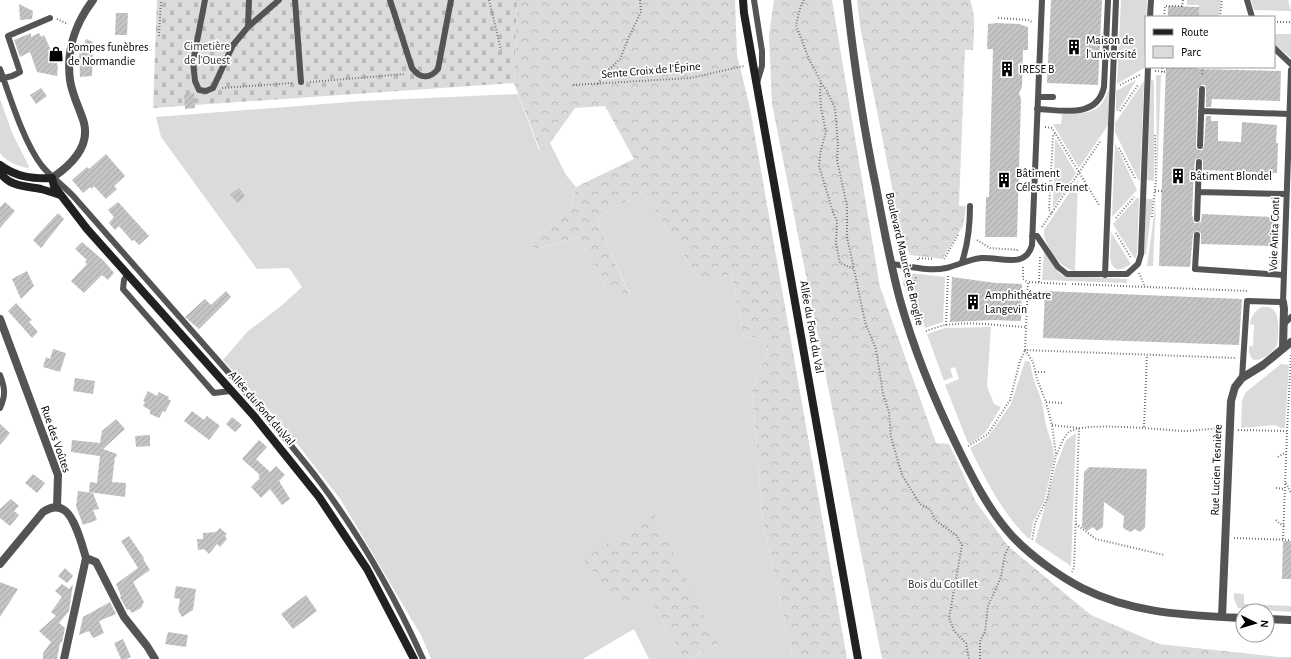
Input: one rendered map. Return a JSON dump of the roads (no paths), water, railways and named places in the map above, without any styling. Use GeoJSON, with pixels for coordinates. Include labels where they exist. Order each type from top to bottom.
{"type":"FeatureCollection","features":[{"type":"Feature","properties":{"kind":"street"},"geometry":{"type":"LineString","coordinates":[[0,165],[16,175],[36,179],[52,178],[71,163],[82,144],[85,126],[70,81],[69,59],[76,28],[93,0]]}},
{"type":"Feature","properties":{"kind":"street","name":"Allée du Fond du Val"},"geometry":{"type":"LineString","coordinates":[[743,0],[744,13],[858,659]]}},
{"type":"Feature","properties":{"kind":"street","name":"Boulevard Maurice de Broglie"},"geometry":{"type":"LineString","coordinates":[[847,0],[850,32],[865,128],[891,264],[900,301],[920,360],[945,423],[988,502],[1000,521],[1015,539],[1068,580],[1093,593],[1128,606],[1161,613],[1235,618]]}},
{"type":"Feature","properties":{"kind":"street"},"geometry":{"type":"LineString","coordinates":[[0,172],[14,184],[60,195]]}},
{"type":"Feature","properties":{"kind":"street","name":"Allée du Fond du Val"},"geometry":{"type":"LineString","coordinates":[[52,178],[54,186],[60,195],[87,229],[231,391],[298,470],[339,526],[367,569],[414,659]]}},
{"type":"Feature","properties":{"kind":"street"},"geometry":{"type":"LineString","coordinates":[[1283,302],[1283,325],[1287,349]]}},
{"type":"Feature","properties":{"kind":"street","name":"Rue des Voûtes"},"geometry":{"type":"LineString","coordinates":[[0,319],[58,475],[57,507]]}},
{"type":"Feature","properties":{"kind":"street","name":"Rue Lucien Tesnière"},"geometry":{"type":"LineString","coordinates":[[1222,617],[1231,401],[1235,387],[1242,378],[1287,349],[1291,342]]}},
{"type":"Feature","properties":{"kind":"street"},"geometry":{"type":"LineString","coordinates":[[0,564],[43,512],[50,508],[57,507],[64,510],[70,517],[77,530],[86,558],[64,659]]}},
{"type":"Feature","properties":{"kind":"street"},"geometry":{"type":"LineString","coordinates":[[86,558],[96,562],[124,617],[147,646],[155,659]]}},
{"type":"Feature","properties":{"kind":"street"},"geometry":{"type":"LineString","coordinates":[[1275,619],[1291,620]]}},
{"type":"Feature","properties":{"kind":"lane"},"geometry":{"type":"LineString","coordinates":[[205,0],[193,62],[195,81],[199,90],[206,91],[213,88],[233,45],[248,27],[279,0]]}},
{"type":"Feature","properties":{"kind":"lane"},"geometry":{"type":"LineString","coordinates":[[248,27],[249,0]]}},
{"type":"Feature","properties":{"kind":"lane"},"geometry":{"type":"LineString","coordinates":[[295,0],[302,82]]}},
{"type":"Feature","properties":{"kind":"lane"},"geometry":{"type":"LineString","coordinates":[[390,0],[412,68],[416,73],[427,77],[434,74],[438,69],[451,0]]}},
{"type":"Feature","properties":{"kind":"lane"},"geometry":{"type":"LineString","coordinates":[[754,0],[762,51],[762,66],[757,84]]}},
{"type":"Feature","properties":{"kind":"lane"},"geometry":{"type":"LineString","coordinates":[[891,264],[937,269],[983,258],[1016,260],[1024,258],[1030,253],[1042,0]]}},
{"type":"Feature","properties":{"kind":"lane"},"geometry":{"type":"LineString","coordinates":[[1037,109],[1080,110],[1091,107],[1098,102],[1104,87],[1108,0]]}},
{"type":"Feature","properties":{"kind":"lane"},"geometry":{"type":"LineString","coordinates":[[1105,274],[1116,0]]}},
{"type":"Feature","properties":{"kind":"lane"},"geometry":{"type":"LineString","coordinates":[[1150,16],[1151,0]]}},
{"type":"Feature","properties":{"kind":"lane"},"geometry":{"type":"LineString","coordinates":[[1247,0],[1252,16]]}},
{"type":"Feature","properties":{"kind":"lane"},"geometry":{"type":"LineString","coordinates":[[2,79],[20,72],[8,36],[50,18]]}},
{"type":"Feature","properties":{"kind":"lane"},"geometry":{"type":"LineString","coordinates":[[1275,49],[1291,64]]}},
{"type":"Feature","properties":{"kind":"lane"},"geometry":{"type":"LineString","coordinates":[[1032,236],[1037,236],[1058,267],[1067,274],[1127,274],[1138,264],[1141,254],[1148,68]]}},
{"type":"Feature","properties":{"kind":"lane"},"geometry":{"type":"LineString","coordinates":[[0,69],[2,79],[27,139],[39,161],[52,178],[71,194],[149,281],[268,418],[320,482],[342,512],[382,575],[404,617],[423,659]]}},
{"type":"Feature","properties":{"kind":"lane","name":"Voie Anita Conti"},"geometry":{"type":"LineString","coordinates":[[1283,302],[1291,70]]}},
{"type":"Feature","properties":{"kind":"lane"},"geometry":{"type":"LineString","coordinates":[[1200,146],[1202,89]]}},
{"type":"Feature","properties":{"kind":"lane"},"geometry":{"type":"LineString","coordinates":[[1038,97],[1053,97]]}},
{"type":"Feature","properties":{"kind":"lane"},"geometry":{"type":"LineString","coordinates":[[1201,111],[1289,114]]}},
{"type":"Feature","properties":{"kind":"lane"},"geometry":{"type":"LineString","coordinates":[[1197,219],[1199,162]]}},
{"type":"Feature","properties":{"kind":"lane"},"geometry":{"type":"LineString","coordinates":[[1198,192],[1286,194]]}},
{"type":"Feature","properties":{"kind":"lane"},"geometry":{"type":"LineString","coordinates":[[962,262],[966,250],[970,226],[970,206]]}},
{"type":"Feature","properties":{"kind":"lane"},"geometry":{"type":"LineString","coordinates":[[1197,235],[1195,269],[1283,275]]}},
{"type":"Feature","properties":{"kind":"lane"},"geometry":{"type":"LineString","coordinates":[[128,275],[124,280],[123,289],[186,359],[214,393],[231,391]]}},
{"type":"Feature","properties":{"kind":"lane"},"geometry":{"type":"LineString","coordinates":[[1242,378],[1247,301],[1283,302]]}},
{"type":"Feature","properties":{"kind":"lane"},"geometry":{"type":"LineString","coordinates":[[1283,325],[1291,317]]}},
{"type":"Feature","properties":{"kind":"lane"},"geometry":{"type":"LineString","coordinates":[[186,359],[195,351]]}},
{"type":"Feature","properties":{"kind":"lane"},"geometry":{"type":"LineString","coordinates":[[0,375],[5,388],[3,402],[0,408]]}},
{"type":"Feature","properties":{"kind":"place","name":"Maison de l'université"},"geometry":{"type":"Point","coordinates":[1074,47]}},
{"type":"Feature","properties":{"kind":"place","name":"Pompes funèbres de Normandie"},"geometry":{"type":"Point","coordinates":[56,54]}},
{"type":"Feature","properties":{"kind":"place","name":"IRESE B"},"geometry":{"type":"Point","coordinates":[1007,69]}},
{"type":"Feature","properties":{"kind":"place","name":"Bâtiment Blondel"},"geometry":{"type":"Point","coordinates":[1178,176]}},
{"type":"Feature","properties":{"kind":"place","name":"Bâtiment Célestin Freinet"},"geometry":{"type":"Point","coordinates":[1004,180]}},
{"type":"Feature","properties":{"kind":"place","name":"Amphithéatre Langevin"},"geometry":{"type":"Point","coordinates":[973,302]}},
{"type":"Feature","properties":{"kind":"park label","name":"Cimetière de l'Ouest"},"geometry":{"type":"Point","coordinates":[207,53]}},
{"type":"Feature","properties":{"kind":"park label","name":"Bois du Cotillet"},"geometry":{"type":"Point","coordinates":[943,584]}}]}
